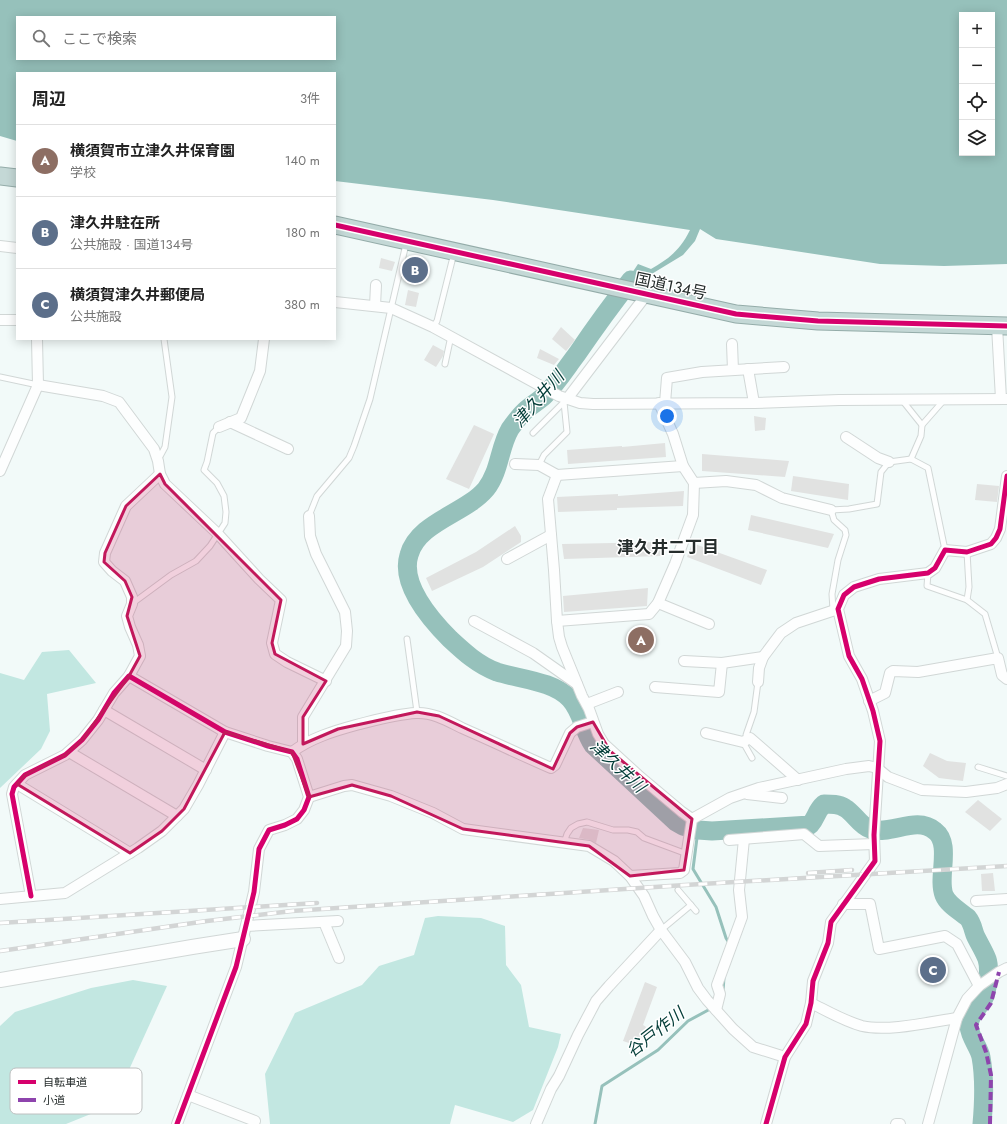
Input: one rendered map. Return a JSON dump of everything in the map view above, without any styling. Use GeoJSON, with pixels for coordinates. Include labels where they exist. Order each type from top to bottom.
{"type":"FeatureCollection","features":[{"type":"Feature","properties":{"kind":"highway"},"geometry":{"type":"LineString","coordinates":[[0,176],[16,178]]}},
{"type":"Feature","properties":{"kind":"highway","name":"国道134号"},"geometry":{"type":"LineString","coordinates":[[336,225],[736,314],[818,321],[1002,326]]}},
{"type":"Feature","properties":{"kind":"street"},"geometry":{"type":"LineString","coordinates":[[0,246],[16,248]]}},
{"type":"Feature","properties":{"kind":"street"},"geometry":{"type":"LineString","coordinates":[[375,306],[376,285]]}},
{"type":"Feature","properties":{"kind":"street"},"geometry":{"type":"LineString","coordinates":[[563,399],[647,294]]}},
{"type":"Feature","properties":{"kind":"street"},"geometry":{"type":"LineString","coordinates":[[336,302],[391,308],[451,336],[563,399],[593,404],[1004,399],[1002,326]]}},
{"type":"Feature","properties":{"kind":"street"},"geometry":{"type":"LineString","coordinates":[[0,320],[16,320]]}},
{"type":"Feature","properties":{"kind":"street"},"geometry":{"type":"LineString","coordinates":[[0,471],[38,385],[37,340]]}},
{"type":"Feature","properties":{"kind":"street"},"geometry":{"type":"LineString","coordinates":[[219,427],[241,418],[260,371],[264,340]]}},
{"type":"Feature","properties":{"kind":"street"},"geometry":{"type":"LineString","coordinates":[[732,344],[733,370]]}},
{"type":"Feature","properties":{"kind":"street"},"geometry":{"type":"LineString","coordinates":[[557,621],[649,614],[658,603],[693,515],[694,483],[683,466],[662,403],[666,378],[702,372],[784,366]]}},
{"type":"Feature","properties":{"kind":"street"},"geometry":{"type":"LineString","coordinates":[[748,369],[754,403]]}},
{"type":"Feature","properties":{"kind":"street"},"geometry":{"type":"LineString","coordinates":[[38,385],[103,396],[119,402],[154,449],[160,474],[165,484],[218,534],[254,574],[281,600],[272,643],[275,654],[287,662],[326,681]]}},
{"type":"Feature","properties":{"kind":"street"},"geometry":{"type":"LineString","coordinates":[[230,422],[288,449]]}},
{"type":"Feature","properties":{"kind":"street"},"geometry":{"type":"LineString","coordinates":[[846,438],[878,458],[889,462]]}},
{"type":"Feature","properties":{"kind":"street"},"geometry":{"type":"LineString","coordinates":[[516,464],[539,464],[557,475],[683,466]]}},
{"type":"Feature","properties":{"kind":"street"},"geometry":{"type":"LineString","coordinates":[[31,896],[12,794],[14,787],[25,775],[65,756],[69,752],[98,720],[114,693],[129,676],[140,656],[138,645],[127,616],[132,604],[132,597],[125,581],[112,571],[104,562],[105,553],[126,506],[160,474]]}},
{"type":"Feature","properties":{"kind":"street"},"geometry":{"type":"LineString","coordinates":[[557,475],[548,499],[558,637],[562,648],[577,684],[590,709],[591,722],[604,744],[610,751],[682,812],[691,824],[684,870],[680,872],[630,876]]}},
{"type":"Feature","properties":{"kind":"street"},"geometry":{"type":"LineString","coordinates":[[758,682],[759,668],[763,657],[781,633],[796,623],[835,609],[844,594],[854,587],[879,579],[928,573],[935,568],[946,550],[967,552],[991,544],[1004,524],[1007,476]]}},
{"type":"Feature","properties":{"kind":"street"},"geometry":{"type":"LineString","coordinates":[[694,483],[726,482],[756,485],[782,498],[831,510]]}},
{"type":"Feature","properties":{"kind":"street"},"geometry":{"type":"LineString","coordinates":[[303,744],[303,717],[346,646],[348,631],[345,612],[326,575],[312,542],[310,536],[309,516]]}},
{"type":"Feature","properties":{"kind":"street"},"geometry":{"type":"LineString","coordinates":[[507,559],[551,535]]}},
{"type":"Feature","properties":{"kind":"street"},"geometry":{"type":"LineString","coordinates":[[658,603],[709,624]]}},
{"type":"Feature","properties":{"kind":"street"},"geometry":{"type":"LineString","coordinates":[[766,1124],[785,1057],[806,1024],[811,1003],[813,980],[828,943],[831,922],[875,861],[874,840],[877,768],[880,741],[862,679],[849,656],[835,609]]}},
{"type":"Feature","properties":{"kind":"street"},"geometry":{"type":"LineString","coordinates":[[474,621],[533,653],[577,684]]}},
{"type":"Feature","properties":{"kind":"street"},"geometry":{"type":"LineString","coordinates":[[684,661],[722,663],[763,657]]}},
{"type":"Feature","properties":{"kind":"street"},"geometry":{"type":"LineString","coordinates":[[869,701],[885,693],[890,672],[893,670],[918,672],[998,658],[1002,675],[1007,679]]}},
{"type":"Feature","properties":{"kind":"street"},"geometry":{"type":"LineString","coordinates":[[655,687],[719,692],[722,663]]}},
{"type":"Feature","properties":{"kind":"street"},"geometry":{"type":"LineString","coordinates":[[129,676],[225,732],[292,752],[297,760],[310,797],[304,810],[297,819],[269,830],[259,849],[254,892],[236,967],[177,1124]]}},
{"type":"Feature","properties":{"kind":"street"},"geometry":{"type":"LineString","coordinates":[[587,704],[618,692]]}},
{"type":"Feature","properties":{"kind":"street"},"geometry":{"type":"LineString","coordinates":[[104,710],[206,770]]}},
{"type":"Feature","properties":{"kind":"street"},"geometry":{"type":"LineString","coordinates":[[292,752],[303,744],[338,729],[417,712],[439,716],[551,768],[555,765],[570,733],[577,727],[591,722]]}},
{"type":"Feature","properties":{"kind":"street"},"geometry":{"type":"LineString","coordinates":[[0,899],[65,893],[138,848],[162,831],[184,809],[225,732]]}},
{"type":"Feature","properties":{"kind":"street"},"geometry":{"type":"LineString","coordinates":[[706,733],[746,740],[798,780]]}},
{"type":"Feature","properties":{"kind":"street"},"geometry":{"type":"LineString","coordinates":[[69,752],[177,816]]}},
{"type":"Feature","properties":{"kind":"street"},"geometry":{"type":"LineString","coordinates":[[691,824],[730,798],[743,793],[759,788],[869,766],[877,768],[888,777],[922,790],[966,792],[997,788],[1007,784]]}},
{"type":"Feature","properties":{"kind":"street"},"geometry":{"type":"LineString","coordinates":[[17,784],[130,853]]}},
{"type":"Feature","properties":{"kind":"street"},"geometry":{"type":"LineString","coordinates":[[310,797],[344,786],[352,786],[392,796],[433,813],[463,828],[589,846],[595,849],[614,861],[630,876],[644,896],[661,930],[685,962],[698,988],[732,1029],[753,1047],[785,1057]]}},
{"type":"Feature","properties":{"kind":"street"},"geometry":{"type":"LineString","coordinates":[[743,793],[782,798]]}},
{"type":"Feature","properties":{"kind":"street"},"geometry":{"type":"LineString","coordinates":[[729,840],[804,834],[819,846],[874,840]]}},
{"type":"Feature","properties":{"kind":"street"},"geometry":{"type":"LineString","coordinates":[[716,1010],[720,994],[717,985],[742,917],[739,890],[744,840]]}},
{"type":"Feature","properties":{"kind":"street"},"geometry":{"type":"LineString","coordinates":[[976,901],[1007,899]]}},
{"type":"Feature","properties":{"kind":"street"},"geometry":{"type":"LineString","coordinates":[[843,904],[870,904],[879,949],[945,936],[958,944],[981,985]]}},
{"type":"Feature","properties":{"kind":"street"},"geometry":{"type":"LineString","coordinates":[[0,980],[192,947],[245,933],[338,921]]}},
{"type":"Feature","properties":{"kind":"street"},"geometry":{"type":"LineString","coordinates":[[324,922],[339,958]]}},
{"type":"Feature","properties":{"kind":"street"},"geometry":{"type":"LineString","coordinates":[[536,1124],[551,1089],[559,1076],[596,1001],[661,930]]}},
{"type":"Feature","properties":{"kind":"street"},"geometry":{"type":"LineString","coordinates":[[928,1124],[957,1018],[967,999],[981,985],[994,975],[1007,968]]}},
{"type":"Feature","properties":{"kind":"street"},"geometry":{"type":"LineString","coordinates":[[811,1003],[863,1026],[889,1027],[957,1018]]}},
{"type":"Feature","properties":{"kind":"street"},"geometry":{"type":"LineString","coordinates":[[188,1095],[255,1121]]}},
{"type":"Feature","properties":{"kind":"lane"},"geometry":{"type":"LineString","coordinates":[[309,516],[317,496],[349,458],[354,446],[370,399],[407,241]]}},
{"type":"Feature","properties":{"kind":"lane"},"geometry":{"type":"LineString","coordinates":[[433,327],[437,321],[455,251]]}},
{"type":"Feature","properties":{"kind":"lane"},"geometry":{"type":"LineString","coordinates":[[446,364],[451,336]]}},
{"type":"Feature","properties":{"kind":"lane"},"geometry":{"type":"LineString","coordinates":[[158,461],[165,447],[172,397],[164,340]]}},
{"type":"Feature","properties":{"kind":"lane"},"geometry":{"type":"LineString","coordinates":[[0,377],[38,385]]}},
{"type":"Feature","properties":{"kind":"lane"},"geometry":{"type":"LineString","coordinates":[[533,432],[563,399]]}},
{"type":"Feature","properties":{"kind":"lane"},"geometry":{"type":"LineString","coordinates":[[539,464],[544,455],[567,432],[563,399]]}},
{"type":"Feature","properties":{"kind":"lane"},"geometry":{"type":"LineString","coordinates":[[911,459],[921,436],[922,425],[945,399]]}},
{"type":"Feature","properties":{"kind":"lane"},"geometry":{"type":"LineString","coordinates":[[902,400],[922,425]]}},
{"type":"Feature","properties":{"kind":"lane"},"geometry":{"type":"LineString","coordinates":[[132,604],[171,574],[196,561],[210,546],[226,523],[224,496],[217,483],[204,470],[213,434],[219,427]]}},
{"type":"Feature","properties":{"kind":"lane"},"geometry":{"type":"LineString","coordinates":[[835,609],[832,594],[838,560],[846,535],[845,530],[834,520],[831,510],[849,509],[877,504],[881,472],[889,462],[911,459],[928,468],[946,550]]}},
{"type":"Feature","properties":{"kind":"lane"},"geometry":{"type":"LineString","coordinates":[[966,600],[969,587],[967,552]]}},
{"type":"Feature","properties":{"kind":"lane"},"geometry":{"type":"LineString","coordinates":[[928,573],[928,586],[966,600],[985,614],[998,658]]}},
{"type":"Feature","properties":{"kind":"lane"},"geometry":{"type":"LineString","coordinates":[[407,639],[417,712]]}},
{"type":"Feature","properties":{"kind":"lane"},"geometry":{"type":"LineString","coordinates":[[752,758],[746,740],[746,734],[754,712],[758,682]]}},
{"type":"Feature","properties":{"kind":"lane"},"geometry":{"type":"LineString","coordinates":[[978,767],[1007,776]]}},
{"type":"Feature","properties":{"kind":"lane"},"geometry":{"type":"LineString","coordinates":[[564,843],[571,828],[578,824],[587,822],[613,830],[628,830],[637,832],[644,838],[687,854]]}},
{"type":"Feature","properties":{"kind":"lane"},"geometry":{"type":"LineString","coordinates":[[678,890],[696,911]]}},
{"type":"Feature","properties":{"kind":"lane"},"geometry":{"type":"LineString","coordinates":[[661,930],[691,905]]}},
{"type":"Feature","properties":{"kind":"highlighted area"},"geometry":{"type":"Polygon","coordinates":[[[160,474],[165,484],[281,600],[272,643],[275,654],[326,681],[303,717],[303,744],[338,729],[417,712],[439,716],[553,769],[570,733],[577,727],[593,722],[610,751],[692,819],[692,823],[684,870],[630,876],[589,846],[463,829],[391,796],[352,785],[309,797],[292,752],[225,732],[184,809],[162,831],[130,853],[17,784],[25,775],[65,755],[82,740],[129,676],[140,656],[127,616],[132,597],[125,581],[104,562],[105,553],[126,506],[160,474]]]}},
{"type":"Feature","properties":{"kind":"green space"},"geometry":{"type":"Polygon","coordinates":[[[69,650],[96,683],[47,694],[50,731],[41,749],[0,788],[0,673],[24,680],[42,652],[69,650]]]}},
{"type":"Feature","properties":{"kind":"green space"},"geometry":{"type":"Polygon","coordinates":[[[438,916],[481,918],[505,926],[506,965],[521,985],[529,1027],[561,1034],[558,1047],[533,1110],[513,1122],[455,1105],[450,1124],[270,1124],[265,1074],[295,1013],[362,985],[379,966],[414,955],[425,918],[438,916]]]}},
{"type":"Feature","properties":{"kind":"green space"},"geometry":{"type":"Polygon","coordinates":[[[133,980],[167,986],[130,1068],[10,1068],[10,1114],[91,1114],[66,1124],[0,1124],[0,1026],[15,1012],[91,988],[133,980]]]}},
{"type":"Feature","properties":{"kind":"water"},"geometry":{"type":"Polygon","coordinates":[[[0,0],[1007,0],[1007,264],[944,266],[880,264],[716,239],[700,229],[695,241],[683,255],[650,275],[644,285],[628,279],[638,264],[651,269],[664,261],[674,253],[690,230],[493,200],[336,181],[336,72],[16,72],[16,141],[0,136],[0,0]]]}},
{"type":"Feature","properties":{"kind":"building"},"geometry":{"type":"Polygon","coordinates":[[[381,258],[395,262],[392,271],[379,268],[381,258]]]}},
{"type":"Feature","properties":{"kind":"building"},"geometry":{"type":"Polygon","coordinates":[[[411,266],[419,268],[416,278],[408,276],[411,266]]]}},
{"type":"Feature","properties":{"kind":"building"},"geometry":{"type":"Polygon","coordinates":[[[408,290],[419,293],[416,307],[405,305],[408,290]]]}},
{"type":"Feature","properties":{"kind":"building"},"geometry":{"type":"Polygon","coordinates":[[[561,327],[575,340],[566,351],[552,339],[561,327]]]}},
{"type":"Feature","properties":{"kind":"building"},"geometry":{"type":"Polygon","coordinates":[[[433,345],[444,351],[443,356],[436,367],[424,360],[433,345]]]}},
{"type":"Feature","properties":{"kind":"building"},"geometry":{"type":"Polygon","coordinates":[[[540,349],[559,359],[554,365],[537,358],[540,349]]]}},
{"type":"Feature","properties":{"kind":"building"},"geometry":{"type":"Polygon","coordinates":[[[754,416],[766,418],[765,430],[755,431],[754,416]]]}},
{"type":"Feature","properties":{"kind":"building"},"geometry":{"type":"Polygon","coordinates":[[[474,425],[494,434],[469,489],[446,479],[474,425]]]}},
{"type":"Feature","properties":{"kind":"building"},"geometry":{"type":"Polygon","coordinates":[[[665,443],[666,457],[568,464],[567,450],[665,443]]]}},
{"type":"Feature","properties":{"kind":"building"},"geometry":{"type":"Polygon","coordinates":[[[702,454],[789,461],[785,477],[702,471],[702,454]]]}},
{"type":"Feature","properties":{"kind":"building"},"geometry":{"type":"Polygon","coordinates":[[[793,476],[849,484],[848,500],[791,491],[793,476]]]}},
{"type":"Feature","properties":{"kind":"building"},"geometry":{"type":"Polygon","coordinates":[[[977,484],[999,486],[997,502],[975,500],[977,484]]]}},
{"type":"Feature","properties":{"kind":"building"},"geometry":{"type":"Polygon","coordinates":[[[684,491],[683,506],[558,512],[557,497],[618,494],[618,496],[684,491]]]}},
{"type":"Feature","properties":{"kind":"building"},"geometry":{"type":"Polygon","coordinates":[[[751,515],[834,534],[828,548],[748,530],[751,515]]]}},
{"type":"Feature","properties":{"kind":"building"},"geometry":{"type":"Polygon","coordinates":[[[515,526],[521,536],[521,542],[483,567],[432,591],[426,578],[476,552],[515,526]]]}},
{"type":"Feature","properties":{"kind":"building"},"geometry":{"type":"Polygon","coordinates":[[[664,542],[662,556],[564,559],[562,544],[664,542]]]}},
{"type":"Feature","properties":{"kind":"building"},"geometry":{"type":"Polygon","coordinates":[[[692,543],[767,570],[761,585],[687,557],[692,543]]]}},
{"type":"Feature","properties":{"kind":"building"},"geometry":{"type":"Polygon","coordinates":[[[648,588],[647,606],[564,612],[563,596],[648,588]]]}},
{"type":"Feature","properties":{"kind":"building"},"geometry":{"type":"Polygon","coordinates":[[[930,753],[947,761],[966,763],[963,781],[939,778],[923,766],[930,753]]]}},
{"type":"Feature","properties":{"kind":"building"},"geometry":{"type":"Polygon","coordinates":[[[978,800],[1002,819],[990,831],[965,812],[978,800]]]}},
{"type":"Feature","properties":{"kind":"building"},"geometry":{"type":"Polygon","coordinates":[[[583,828],[599,830],[596,843],[579,838],[583,828]]]}},
{"type":"Feature","properties":{"kind":"building"},"geometry":{"type":"Polygon","coordinates":[[[993,873],[995,891],[982,891],[981,874],[993,873]]]}},
{"type":"Feature","properties":{"kind":"building"},"geometry":{"type":"Polygon","coordinates":[[[645,982],[657,987],[643,1025],[646,1027],[638,1046],[623,1041],[645,982]]]}},
{"type":"Feature","properties":{"kind":"waterway","name":"津久井川"},"geometry":{"type":"LineString","coordinates":[[631,280],[554,385],[543,397],[525,411],[510,429],[506,436],[494,475],[486,489],[477,498],[432,526],[422,534],[414,544],[409,555],[407,566],[413,589],[434,622],[450,639],[477,662],[497,672],[546,684],[555,688],[570,699],[580,715],[593,745],[676,822],[683,826],[698,830],[712,831],[810,825],[821,807],[824,804],[827,804],[838,805],[845,808],[863,825],[870,829],[886,830],[920,825],[935,831],[943,844],[942,888],[944,895],[951,905],[970,920],[988,963],[988,980],[985,996],[969,1022],[971,1034],[981,1057],[984,1090],[982,1124]]}},
{"type":"Feature","properties":{"kind":"waterway","name":"谷戸作川"},"geometry":{"type":"LineString","coordinates":[[698,830],[693,869],[716,907],[729,943]]}},
{"type":"Feature","properties":{"kind":"waterway","name":"谷戸作川"},"geometry":{"type":"LineString","coordinates":[[723,992],[724,977]]}},
{"type":"Feature","properties":{"kind":"waterway","name":"谷戸作川"},"geometry":{"type":"LineString","coordinates":[[595,1124],[602,1086],[658,1050],[688,1021],[712,1008]]}},
{"type":"Feature","properties":{"kind":"railway"},"geometry":{"type":"LineString","coordinates":[[0,951],[207,921],[292,911],[685,885],[1007,866]]}},
{"type":"Feature","properties":{"kind":"railway"},"geometry":{"type":"LineString","coordinates":[[808,873],[852,870]]}},
{"type":"Feature","properties":{"kind":"railway"},"geometry":{"type":"LineString","coordinates":[[0,923],[317,903]]}},
{"type":"Feature","properties":{"kind":"marked path"},"geometry":{"type":"LineString","coordinates":[[990,1124],[991,1075],[986,1052],[976,1025],[991,1003],[999,972]]}},
{"type":"Feature","properties":{"kind":"cycle path"},"geometry":{"type":"LineString","coordinates":[[336,225],[736,314],[818,321],[1007,326]]}},
{"type":"Feature","properties":{"kind":"cycle path"},"geometry":{"type":"LineString","coordinates":[[766,1124],[785,1057],[806,1024],[811,1003],[813,981],[828,943],[831,922],[875,861],[874,835],[880,741],[873,711],[862,679],[849,656],[838,609],[844,595],[854,587],[879,579],[928,573],[935,568],[945,550],[967,552],[991,544],[996,538],[1000,529],[1007,476]]}},
{"type":"Feature","properties":{"kind":"cycle path"},"geometry":{"type":"LineString","coordinates":[[31,896],[12,794],[14,787],[25,775],[65,755],[82,740],[98,720],[114,693],[129,676],[225,732],[292,752],[297,759],[309,797],[304,810],[297,819],[269,830],[259,849],[254,892],[236,967],[177,1124]]}},
{"type":"Feature","properties":{"kind":"place","name":"津久井駐在所"},"geometry":{"type":"Point","coordinates":[415,270]}},
{"type":"Feature","properties":{"kind":"place","name":"横須賀市立津久井保育園"},"geometry":{"type":"Point","coordinates":[641,640]}},
{"type":"Feature","properties":{"kind":"place","name":"横須賀津久井郵便局"},"geometry":{"type":"Point","coordinates":[933,970]}},
{"type":"Feature","properties":{"kind":"district","name":"津久井二丁目"},"geometry":{"type":"Point","coordinates":[668,547]}}]}
